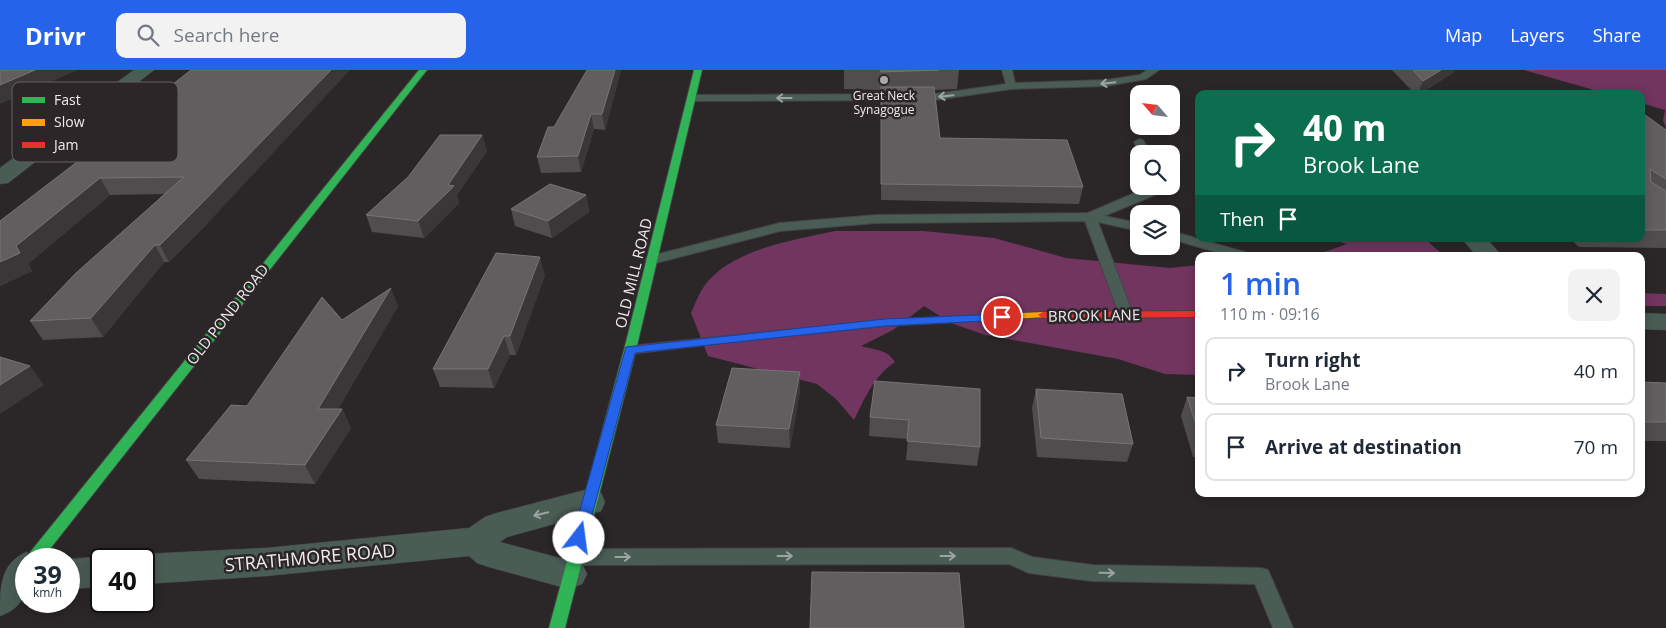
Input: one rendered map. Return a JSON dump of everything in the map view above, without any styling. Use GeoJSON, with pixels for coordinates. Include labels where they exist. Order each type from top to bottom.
{"type":"FeatureCollection","features":[{"type":"Feature","properties":{"kind":"street"},"geometry":{"type":"LineString","coordinates":[[129,82],[145,70]]}},
{"type":"Feature","properties":{"kind":"street","name":"OLD POND ROAD"},"geometry":{"type":"LineString","coordinates":[[40,548],[423,70]]}},
{"type":"Feature","properties":{"kind":"street","name":"OLD MILL ROAD"},"geometry":{"type":"LineString","coordinates":[[556,628],[630,350],[698,70]]}},
{"type":"Feature","properties":{"kind":"street"},"geometry":{"type":"LineString","coordinates":[[0,178],[21,162]]}},
{"type":"Feature","properties":{"kind":"street"},"geometry":{"type":"LineString","coordinates":[[1477,242],[1486,252]]}},
{"type":"Feature","properties":{"kind":"street","name":"BROOK LANE"},"geometry":{"type":"LineString","coordinates":[[630,350],[885,323],[1041,315],[1195,314]]}},
{"type":"Feature","properties":{"kind":"street"},"geometry":{"type":"LineString","coordinates":[[1645,322],[1666,322]]}},
{"type":"Feature","properties":{"kind":"street","name":"STRATHMORE ROAD"},"geometry":{"type":"LineString","coordinates":[[155,569],[266,562],[476,541],[497,526],[589,502]]}},
{"type":"Feature","properties":{"kind":"street"},"geometry":{"type":"LineString","coordinates":[[476,541],[489,553],[572,565]]}},
{"type":"Feature","properties":{"kind":"lane"},"geometry":{"type":"LineString","coordinates":[[1006,70],[1011,86]]}},
{"type":"Feature","properties":{"kind":"lane"},"geometry":{"type":"LineString","coordinates":[[692,98],[935,97],[1011,86],[1106,83],[1143,77],[1154,70]]}},
{"type":"Feature","properties":{"kind":"lane"},"geometry":{"type":"LineString","coordinates":[[1090,217],[1144,195]]}},
{"type":"Feature","properties":{"kind":"lane"},"geometry":{"type":"LineString","coordinates":[[1090,217],[1126,314]]}},
{"type":"Feature","properties":{"kind":"lane"},"geometry":{"type":"LineString","coordinates":[[652,260],[780,227],[876,219],[1090,217],[1130,224]]}},
{"type":"Feature","properties":{"kind":"lane"},"geometry":{"type":"LineString","coordinates":[[1180,238],[1229,252]]}},
{"type":"Feature","properties":{"kind":"lane"},"geometry":{"type":"LineString","coordinates":[[572,565],[1011,556],[1029,565],[1092,573],[1261,576],[1283,628]]}},
{"type":"Feature","properties":{"kind":"shaded area"},"geometry":{"type":"Polygon","coordinates":[[[1524,70],[1666,70],[1666,128],[1663,120],[1665,110],[1645,104],[1645,90],[1594,90],[1524,70]]]}},
{"type":"Feature","properties":{"kind":"shaded area"},"geometry":{"type":"Polygon","coordinates":[[[835,231],[923,231],[994,238],[1066,258],[1170,268],[1195,265],[1195,375],[1165,374],[1118,359],[985,335],[951,323],[924,306],[893,330],[861,346],[884,352],[895,362],[876,381],[854,420],[836,399],[817,384],[708,356],[691,313],[705,285],[731,263],[747,254],[801,238],[835,231]]]}},
{"type":"Feature","properties":{"kind":"shaded area"},"geometry":{"type":"Polygon","coordinates":[[[1341,242],[1428,242],[1440,252],[1324,252],[1347,244],[1341,242]]]}},
{"type":"Feature","properties":{"kind":"shaded area"},"geometry":{"type":"Polygon","coordinates":[[[1645,293],[1666,294],[1666,306],[1645,306],[1645,293]]]}},
{"type":"Feature","properties":{"kind":"building"},"geometry":{"type":"Polygon","coordinates":[[[0,70],[35,70],[0,85],[0,70]]]}},
{"type":"Feature","properties":{"kind":"building"},"geometry":{"type":"Polygon","coordinates":[[[191,70],[331,70],[160,245],[155,245],[91,318],[30,321],[76,273],[184,177],[100,178],[16,246],[20,253],[0,262],[0,221],[77,162],[178,162],[178,82],[176,82],[191,70]]]}},
{"type":"Feature","properties":{"kind":"building"},"geometry":{"type":"Polygon","coordinates":[[[587,70],[615,70],[602,114],[591,114],[578,156],[537,157],[548,127],[554,127],[587,70]]]}},
{"type":"Feature","properties":{"kind":"building"},"geometry":{"type":"Polygon","coordinates":[[[881,70],[939,70],[881,72],[881,70]]]}},
{"type":"Feature","properties":{"kind":"building"},"geometry":{"type":"Polygon","coordinates":[[[1413,70],[1441,70],[1423,81],[1413,70]]]}},
{"type":"Feature","properties":{"kind":"building"},"geometry":{"type":"Polygon","coordinates":[[[881,87],[934,87],[940,138],[1067,140],[1083,187],[881,184],[881,87]]]}},
{"type":"Feature","properties":{"kind":"building"},"geometry":{"type":"Polygon","coordinates":[[[1645,115],[1666,130],[1666,179],[1650,169],[1651,182],[1666,191],[1666,230],[1645,230],[1645,115]]]}},
{"type":"Feature","properties":{"kind":"building"},"geometry":{"type":"Polygon","coordinates":[[[440,135],[482,135],[448,185],[454,186],[418,221],[366,215],[408,177],[440,135]]]}},
{"type":"Feature","properties":{"kind":"building"},"geometry":{"type":"Polygon","coordinates":[[[550,184],[586,195],[548,221],[511,209],[550,184]]]}},
{"type":"Feature","properties":{"kind":"building"},"geometry":{"type":"Polygon","coordinates":[[[496,253],[540,257],[510,336],[504,336],[488,369],[433,369],[496,253]]]}},
{"type":"Feature","properties":{"kind":"building"},"geometry":{"type":"Polygon","coordinates":[[[391,288],[318,409],[342,409],[305,465],[186,460],[231,405],[247,406],[322,297],[342,320],[391,288]]]}},
{"type":"Feature","properties":{"kind":"building"},"geometry":{"type":"Polygon","coordinates":[[[0,357],[30,366],[0,385],[0,357]]]}},
{"type":"Feature","properties":{"kind":"building"},"geometry":{"type":"Polygon","coordinates":[[[732,368],[800,372],[789,429],[716,425],[732,368]]]}},
{"type":"Feature","properties":{"kind":"building"},"geometry":{"type":"Polygon","coordinates":[[[875,381],[980,389],[980,447],[907,441],[909,420],[870,417],[875,381]]]}},
{"type":"Feature","properties":{"kind":"building"},"geometry":{"type":"Polygon","coordinates":[[[1645,382],[1666,383],[1666,422],[1645,422],[1645,382]]]}},
{"type":"Feature","properties":{"kind":"building"},"geometry":{"type":"Polygon","coordinates":[[[1036,389],[1122,394],[1133,444],[1041,438],[1036,389]]]}},
{"type":"Feature","properties":{"kind":"building"},"geometry":{"type":"Polygon","coordinates":[[[1187,397],[1195,398],[1195,422],[1187,397]]]}},
{"type":"Feature","properties":{"kind":"building"},"geometry":{"type":"Polygon","coordinates":[[[812,572],[959,573],[964,628],[810,628],[812,572]]]}},
{"type":"Feature","properties":{"kind":"traffic: fast"},"geometry":{"type":"LineString","coordinates":[[42,548],[423,70]]}},
{"type":"Feature","properties":{"kind":"traffic: fast"},"geometry":{"type":"LineString","coordinates":[[557,628],[630,350],[698,70]]}},
{"type":"Feature","properties":{"kind":"traffic: slow"},"geometry":{"type":"LineString","coordinates":[[777,334],[885,323],[1043,315]]}},
{"type":"Feature","properties":{"kind":"traffic: jam"},"geometry":{"type":"LineString","coordinates":[[1043,315],[1195,314]]}},
{"type":"Feature","properties":{"kind":"traffic: jam"},"geometry":{"type":"LineString","coordinates":[[630,350],[777,334]]}},
{"type":"Feature","properties":{"kind":"place","name":"Great Neck Synagogue"},"geometry":{"type":"Point","coordinates":[884,80]}},
{"type":"Feature","properties":{"kind":"route"},"geometry":{"type":"LineString","coordinates":[[579,538],[630,350],[885,323],[1002,317]]}}]}
